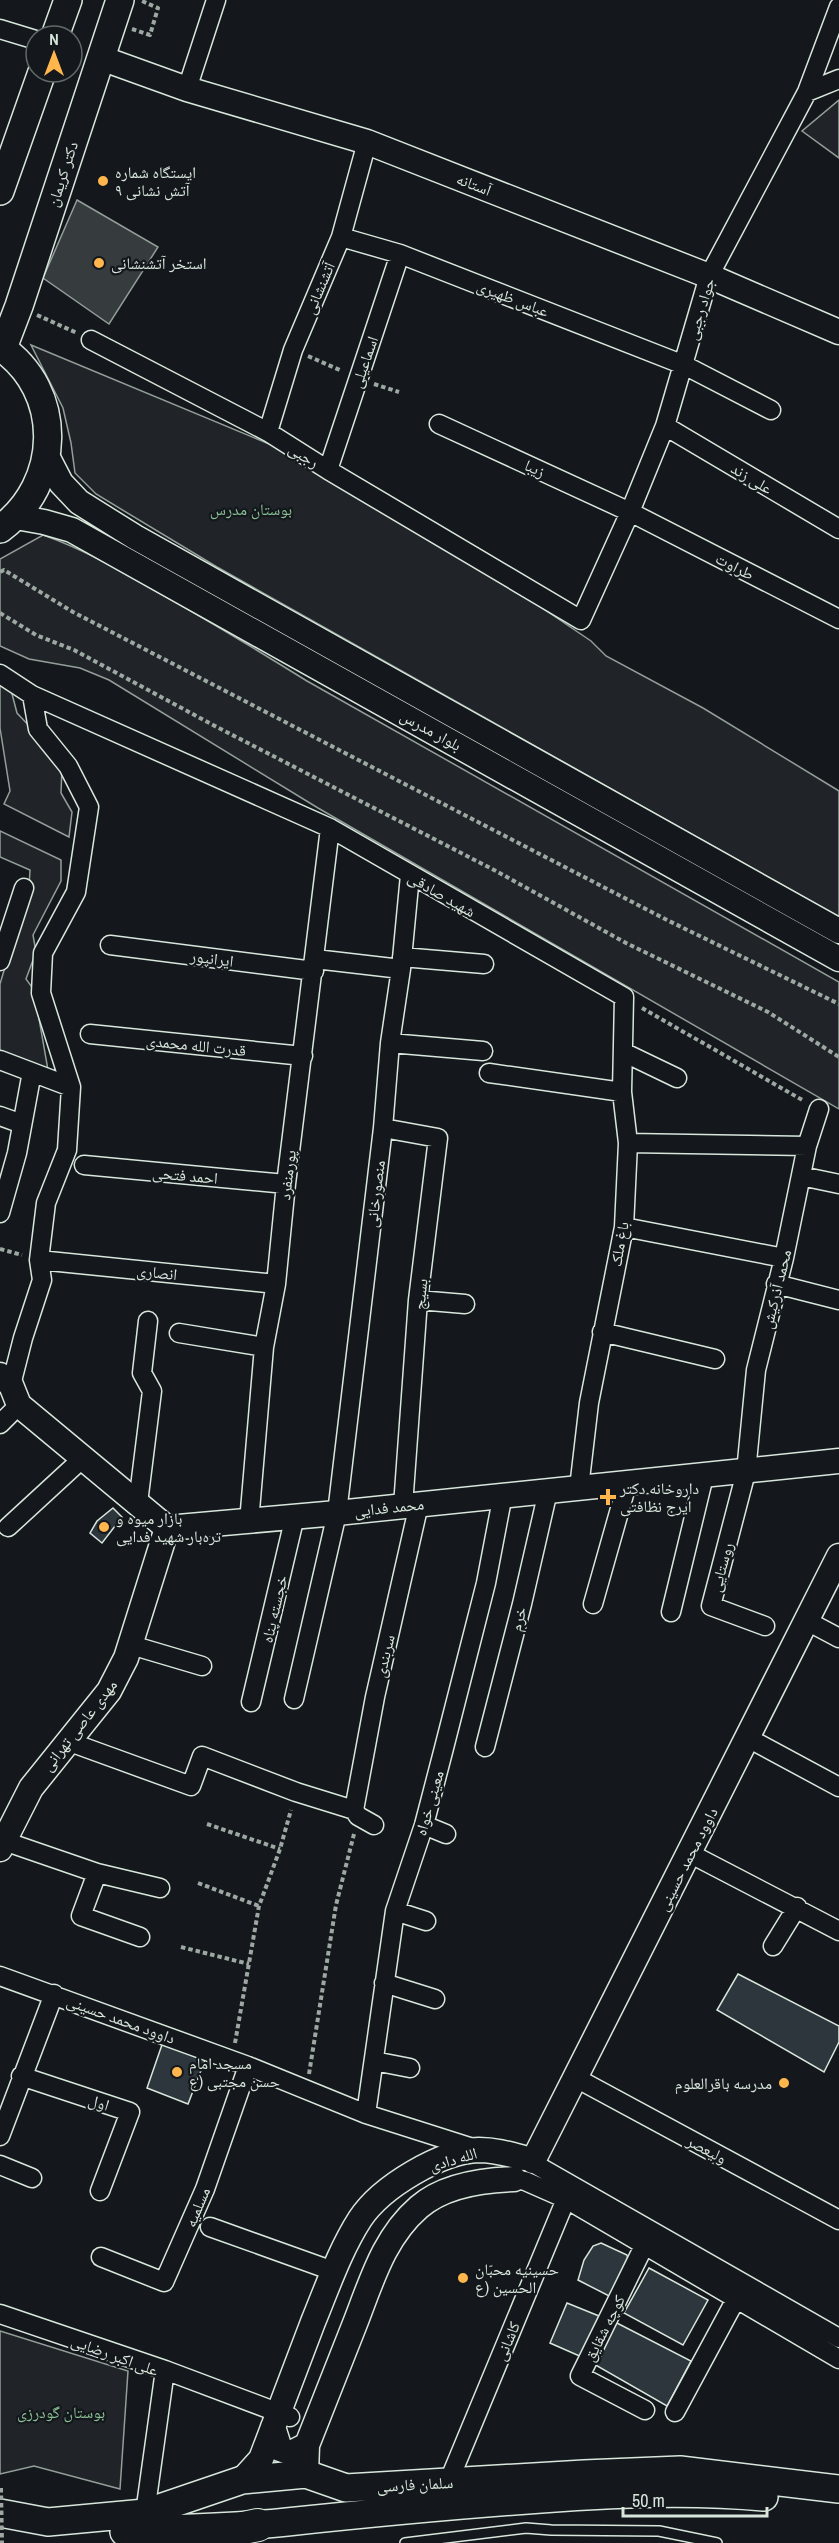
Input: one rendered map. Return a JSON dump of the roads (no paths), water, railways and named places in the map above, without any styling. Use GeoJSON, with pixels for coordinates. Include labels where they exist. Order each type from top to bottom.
{"type":"FeatureCollection","features":[{"type":"Feature","properties":{"kind":"highway"},"geometry":{"type":"LineString","coordinates":[[173,2543],[258,2525]]}},
{"type":"Feature","properties":{"kind":"main road"},"geometry":{"type":"LineString","coordinates":[[59,24],[68,0]]}},
{"type":"Feature","properties":{"kind":"main road","name":"دکتر کریمان"},"geometry":{"type":"LineString","coordinates":[[1,347],[19,306],[120,0]]}},
{"type":"Feature","properties":{"kind":"main road"},"geometry":{"type":"LineString","coordinates":[[0,191],[38,84]]}},
{"type":"Feature","properties":{"kind":"main road"},"geometry":{"type":"LineString","coordinates":[[1,347],[25,370],[40,396],[48,426],[47,456],[36,489],[8,523]]}},
{"type":"Feature","properties":{"kind":"main road","name":"سلمان فارسی"},"geometry":{"type":"LineString","coordinates":[[0,2513],[48,2522],[145,2514],[242,2480],[306,2474],[346,2488],[680,2470],[839,2489]]}},
{"type":"Feature","properties":{"kind":"main road","name":"سلمان فارسی"},"geometry":{"type":"LineString","coordinates":[[0,2530],[46,2536],[182,2527],[258,2525],[458,2505],[602,2494],[741,2495],[839,2506]]}},
{"type":"Feature","properties":{"kind":"street"},"geometry":{"type":"LineString","coordinates":[[188,89],[216,0]]}},
{"type":"Feature","properties":{"kind":"street","name":"جواد رجبی"},"geometry":{"type":"LineString","coordinates":[[581,620],[630,512],[665,426],[709,276],[807,92],[839,7]]}},
{"type":"Feature","properties":{"kind":"street"},"geometry":{"type":"LineString","coordinates":[[0,29],[24,36]]}},
{"type":"Feature","properties":{"kind":"street","name":"آستانه"},"geometry":{"type":"LineString","coordinates":[[101,58],[188,89],[367,142],[709,276],[839,332]]}},
{"type":"Feature","properties":{"kind":"street"},"geometry":{"type":"LineString","coordinates":[[807,92],[839,79]]}},
{"type":"Feature","properties":{"kind":"street","name":"آتشنشانی"},"geometry":{"type":"LineString","coordinates":[[267,432],[293,350],[340,237],[367,142]]}},
{"type":"Feature","properties":{"kind":"street","name":"عباس ظهیری"},"geometry":{"type":"LineString","coordinates":[[340,237],[400,254],[684,364],[771,410]]}},
{"type":"Feature","properties":{"kind":"street","name":"اسماعیلی"},"geometry":{"type":"LineString","coordinates":[[328,470],[400,254]]}},
{"type":"Feature","properties":{"kind":"street","name":"رجبی"},"geometry":{"type":"LineString","coordinates":[[91,340],[267,432],[581,620]]}},
{"type":"Feature","properties":{"kind":"street","name":"زیبا"},"geometry":{"type":"LineString","coordinates":[[439,424],[630,512]]}},
{"type":"Feature","properties":{"kind":"street","name":"علی زند"},"geometry":{"type":"LineString","coordinates":[[665,426],[839,529]]}},
{"type":"Feature","properties":{"kind":"street","name":"بلوار مدرس"},"geometry":{"type":"LineString","coordinates":[[47,456],[61,483],[80,502],[135,537],[839,931]]}},
{"type":"Feature","properties":{"kind":"street","name":"طراوت"},"geometry":{"type":"LineString","coordinates":[[630,512],[839,619]]}},
{"type":"Feature","properties":{"kind":"street","name":"بلوار مدرس"},"geometry":{"type":"LineString","coordinates":[[8,523],[44,522],[72,530],[839,959]]}},
{"type":"Feature","properties":{"kind":"street","name":"شهید صادقی"},"geometry":{"type":"LineString","coordinates":[[0,674],[32,695],[330,828],[624,997]]}},
{"type":"Feature","properties":{"kind":"street"},"geometry":{"type":"LineString","coordinates":[[0,1424],[23,1338],[42,1280],[39,1260],[46,1203],[67,1150],[71,1087],[41,993],[43,953],[76,892],[89,807],[68,766],[38,729],[32,695]]}},
{"type":"Feature","properties":{"kind":"street","name":"پورمنفرد"},"geometry":{"type":"LineString","coordinates":[[249,1522],[264,1347],[276,1284],[285,1184],[303,1056],[330,828]]}},
{"type":"Feature","properties":{"kind":"street","name":"منصورخانی"},"geometry":{"type":"LineString","coordinates":[[294,1699],[337,1513],[383,1128],[390,1043],[410,875]]}},
{"type":"Feature","properties":{"kind":"street"},"geometry":{"type":"LineString","coordinates":[[0,961],[24,888]]}},
{"type":"Feature","properties":{"kind":"street","name":"ایرانپور"},"geometry":{"type":"LineString","coordinates":[[110,945],[314,965],[484,964]]}},
{"type":"Feature","properties":{"kind":"street","name":"باغ ملک"},"geometry":{"type":"LineString","coordinates":[[579,1488],[589,1403],[624,1227],[628,1143],[622,1092],[624,997]]}},
{"type":"Feature","properties":{"kind":"street","name":"قدرت الله محمدی"},"geometry":{"type":"LineString","coordinates":[[90,1034],[303,1056]]}},
{"type":"Feature","properties":{"kind":"street"},"geometry":{"type":"LineString","coordinates":[[390,1043],[483,1051]]}},
{"type":"Feature","properties":{"kind":"street"},"geometry":{"type":"LineString","coordinates":[[622,1052],[676,1078]]}},
{"type":"Feature","properties":{"kind":"street"},"geometry":{"type":"LineString","coordinates":[[0,1060],[71,1087]]}},
{"type":"Feature","properties":{"kind":"street"},"geometry":{"type":"LineString","coordinates":[[0,1213],[17,1153],[32,1072]]}},
{"type":"Feature","properties":{"kind":"street"},"geometry":{"type":"LineString","coordinates":[[489,1073],[622,1092]]}},
{"type":"Feature","properties":{"kind":"street","name":"محمد آذرکیش"},"geometry":{"type":"LineString","coordinates":[[746,1472],[756,1370],[784,1258],[807,1146],[819,1109]]}},
{"type":"Feature","properties":{"kind":"street"},"geometry":{"type":"LineString","coordinates":[[0,1116],[22,1124]]}},
{"type":"Feature","properties":{"kind":"street","name":"بسیج"},"geometry":{"type":"LineString","coordinates":[[383,1128],[438,1138],[418,1300],[411,1505]]}},
{"type":"Feature","properties":{"kind":"street"},"geometry":{"type":"LineString","coordinates":[[628,1143],[807,1146]]}},
{"type":"Feature","properties":{"kind":"street","name":"احمد فتحی"},"geometry":{"type":"LineString","coordinates":[[84,1165],[285,1184]]}},
{"type":"Feature","properties":{"kind":"street"},"geometry":{"type":"LineString","coordinates":[[801,1176],[839,1184]]}},
{"type":"Feature","properties":{"kind":"street"},"geometry":{"type":"LineString","coordinates":[[624,1227],[784,1258]]}},
{"type":"Feature","properties":{"kind":"street","name":"انصاری"},"geometry":{"type":"LineString","coordinates":[[39,1260],[276,1284]]}},
{"type":"Feature","properties":{"kind":"street"},"geometry":{"type":"LineString","coordinates":[[776,1284],[839,1300]]}},
{"type":"Feature","properties":{"kind":"street"},"geometry":{"type":"LineString","coordinates":[[418,1300],[465,1304]]}},
{"type":"Feature","properties":{"kind":"street"},"geometry":{"type":"LineString","coordinates":[[138,1503],[152,1391],[142,1373],[148,1321]]}},
{"type":"Feature","properties":{"kind":"street"},"geometry":{"type":"LineString","coordinates":[[602,1332],[715,1359]]}},
{"type":"Feature","properties":{"kind":"street"},"geometry":{"type":"LineString","coordinates":[[179,1333],[264,1347]]}},
{"type":"Feature","properties":{"kind":"street"},"geometry":{"type":"LineString","coordinates":[[10,1388],[83,1458],[167,1528]]}},
{"type":"Feature","properties":{"kind":"street"},"geometry":{"type":"LineString","coordinates":[[8,1527],[83,1458]]}},
{"type":"Feature","properties":{"kind":"street","name":"محمد فدایی"},"geometry":{"type":"LineString","coordinates":[[167,1528],[249,1522],[839,1461]]}},
{"type":"Feature","properties":{"kind":"street","name":"روستایی"},"geometry":{"type":"LineString","coordinates":[[746,1472],[711,1606],[765,1626]]}},
{"type":"Feature","properties":{"kind":"street"},"geometry":{"type":"LineString","coordinates":[[671,1612],[704,1476]]}},
{"type":"Feature","properties":{"kind":"street"},"geometry":{"type":"LineString","coordinates":[[593,1604],[627,1484]]}},
{"type":"Feature","properties":{"kind":"street","name":"خرم"},"geometry":{"type":"LineString","coordinates":[[484,1747],[522,1604],[548,1491]]}},
{"type":"Feature","properties":{"kind":"street","name":"معینی خواه"},"geometry":{"type":"LineString","coordinates":[[366,2114],[395,1911],[424,1825],[486,1583],[503,1494]]}},
{"type":"Feature","properties":{"kind":"street","name":"سربندی"},"geometry":{"type":"LineString","coordinates":[[67,1741],[191,1786],[202,1756],[362,1817],[375,1697],[411,1505]]}},
{"type":"Feature","properties":{"kind":"street","name":"خجسته پناه"},"geometry":{"type":"LineString","coordinates":[[251,1702],[295,1516]]}},
{"type":"Feature","properties":{"kind":"street","name":"مهدی عاصی تهرانی"},"geometry":{"type":"LineString","coordinates":[[2,1845],[31,1788],[110,1691],[131,1645],[167,1528]]}},
{"type":"Feature","properties":{"kind":"street","name":"داوود محمد حسینی"},"geometry":{"type":"LineString","coordinates":[[524,2166],[576,2078],[838,1560]]}},
{"type":"Feature","properties":{"kind":"street"},"geometry":{"type":"LineString","coordinates":[[807,1621],[839,1638]]}},
{"type":"Feature","properties":{"kind":"street"},"geometry":{"type":"LineString","coordinates":[[131,1645],[202,1666]]}},
{"type":"Feature","properties":{"kind":"street"},"geometry":{"type":"LineString","coordinates":[[748,1738],[839,1787]]}},
{"type":"Feature","properties":{"kind":"street"},"geometry":{"type":"LineString","coordinates":[[424,1825],[446,1834]]}},
{"type":"Feature","properties":{"kind":"street"},"geometry":{"type":"LineString","coordinates":[[2,1845],[97,1873],[160,1888]]}},
{"type":"Feature","properties":{"kind":"street"},"geometry":{"type":"LineString","coordinates":[[689,1853],[797,1907],[839,1931]]}},
{"type":"Feature","properties":{"kind":"street"},"geometry":{"type":"LineString","coordinates":[[97,1873],[81,1916],[140,1937]]}},
{"type":"Feature","properties":{"kind":"street"},"geometry":{"type":"LineString","coordinates":[[773,1946],[797,1907]]}},
{"type":"Feature","properties":{"kind":"street"},"geometry":{"type":"LineString","coordinates":[[395,1911],[426,1922]]}},
{"type":"Feature","properties":{"kind":"street","name":"داوود محمد حسینی"},"geometry":{"type":"LineString","coordinates":[[0,1976],[240,2063],[366,2114],[477,2150]]}},
{"type":"Feature","properties":{"kind":"street"},"geometry":{"type":"LineString","coordinates":[[384,1983],[435,1999]]}},
{"type":"Feature","properties":{"kind":"street"},"geometry":{"type":"LineString","coordinates":[[0,2136],[54,1994]]}},
{"type":"Feature","properties":{"kind":"street"},"geometry":{"type":"LineString","coordinates":[[374,2061],[410,2068]]}},
{"type":"Feature","properties":{"kind":"street","name":"مسلمیه"},"geometry":{"type":"LineString","coordinates":[[101,2257],[164,2282],[205,2189],[240,2063]]}},
{"type":"Feature","properties":{"kind":"street","name":"اول"},"geometry":{"type":"LineString","coordinates":[[21,2076],[130,2112],[100,2191]]}},
{"type":"Feature","properties":{"kind":"street","name":"ولیعصر"},"geometry":{"type":"LineString","coordinates":[[576,2078],[839,2220]]}},
{"type":"Feature","properties":{"kind":"street","name":"الله دادی"},"geometry":{"type":"LineString","coordinates":[[242,2480],[261,2458],[281,2422],[333,2271],[360,2218],[383,2192],[419,2169],[477,2150],[503,2152],[524,2166],[839,2338]]}},
{"type":"Feature","properties":{"kind":"street"},"geometry":{"type":"LineString","coordinates":[[0,2165],[32,2178]]}},
{"type":"Feature","properties":{"kind":"street","name":"الله دادی"},"geometry":{"type":"LineString","coordinates":[[524,2166],[525,2181],[566,2199],[839,2359]]}},
{"type":"Feature","properties":{"kind":"street","name":"الله دادی"},"geometry":{"type":"LineString","coordinates":[[306,2474],[307,2445],[372,2273],[400,2226],[420,2205],[447,2191],[524,2166]]}},
{"type":"Feature","properties":{"kind":"street","name":"کاشانی"},"geometry":{"type":"LineString","coordinates":[[448,2482],[566,2199]]}},
{"type":"Feature","properties":{"kind":"street"},"geometry":{"type":"LineString","coordinates":[[210,2227],[333,2271]]}},
{"type":"Feature","properties":{"kind":"street","name":"کوچه شقایق"},"geometry":{"type":"LineString","coordinates":[[644,2246],[580,2376],[645,2410]]}},
{"type":"Feature","properties":{"kind":"street"},"geometry":{"type":"LineString","coordinates":[[675,2412],[736,2299]]}},
{"type":"Feature","properties":{"kind":"street","name":"علی اکبر رضایی"},"geometry":{"type":"LineString","coordinates":[[0,2314],[165,2370],[145,2514]]}},
{"type":"Feature","properties":{"kind":"street"},"geometry":{"type":"LineString","coordinates":[[165,2370],[281,2422],[280,2449],[291,2453],[307,2445]]}},
{"type":"Feature","properties":{"kind":"lane"},"geometry":{"type":"LineString","coordinates":[[405,2543],[526,2528],[658,2531],[717,2543]]}},
{"type":"Feature","properties":{"kind":"place","name":"ایستگاه شماره ۹ آتش نشانی"},"geometry":{"type":"Point","coordinates":[103,181]}},
{"type":"Feature","properties":{"kind":"place","name":"استخر آتشنشانی"},"geometry":{"type":"Point","coordinates":[99,263]}},
{"type":"Feature","properties":{"kind":"place","name":"داروخانه دکتر ایرج نظافتی"},"geometry":{"type":"Point","coordinates":[608,1497]}},
{"type":"Feature","properties":{"kind":"place","name":"بازار میوه و تره‌بار شهید فدایی"},"geometry":{"type":"Point","coordinates":[104,1527]}},
{"type":"Feature","properties":{"kind":"place","name":"مسجد امام حسن مجتبی (ع"},"geometry":{"type":"Point","coordinates":[177,2072]}},
{"type":"Feature","properties":{"kind":"place","name":"مدرسه باقرالعلوم"},"geometry":{"type":"Point","coordinates":[784,2083]}},
{"type":"Feature","properties":{"kind":"place","name":"حسینیه محبّان الحسین (ع"},"geometry":{"type":"Point","coordinates":[463,2278]}},
{"type":"Feature","properties":{"kind":"park label","name":"بوستان مدرس"},"geometry":{"type":"Point","coordinates":[251,509]}},
{"type":"Feature","properties":{"kind":"park label","name":"بوستان گودرزی"},"geometry":{"type":"Point","coordinates":[61,2412]}}]}
